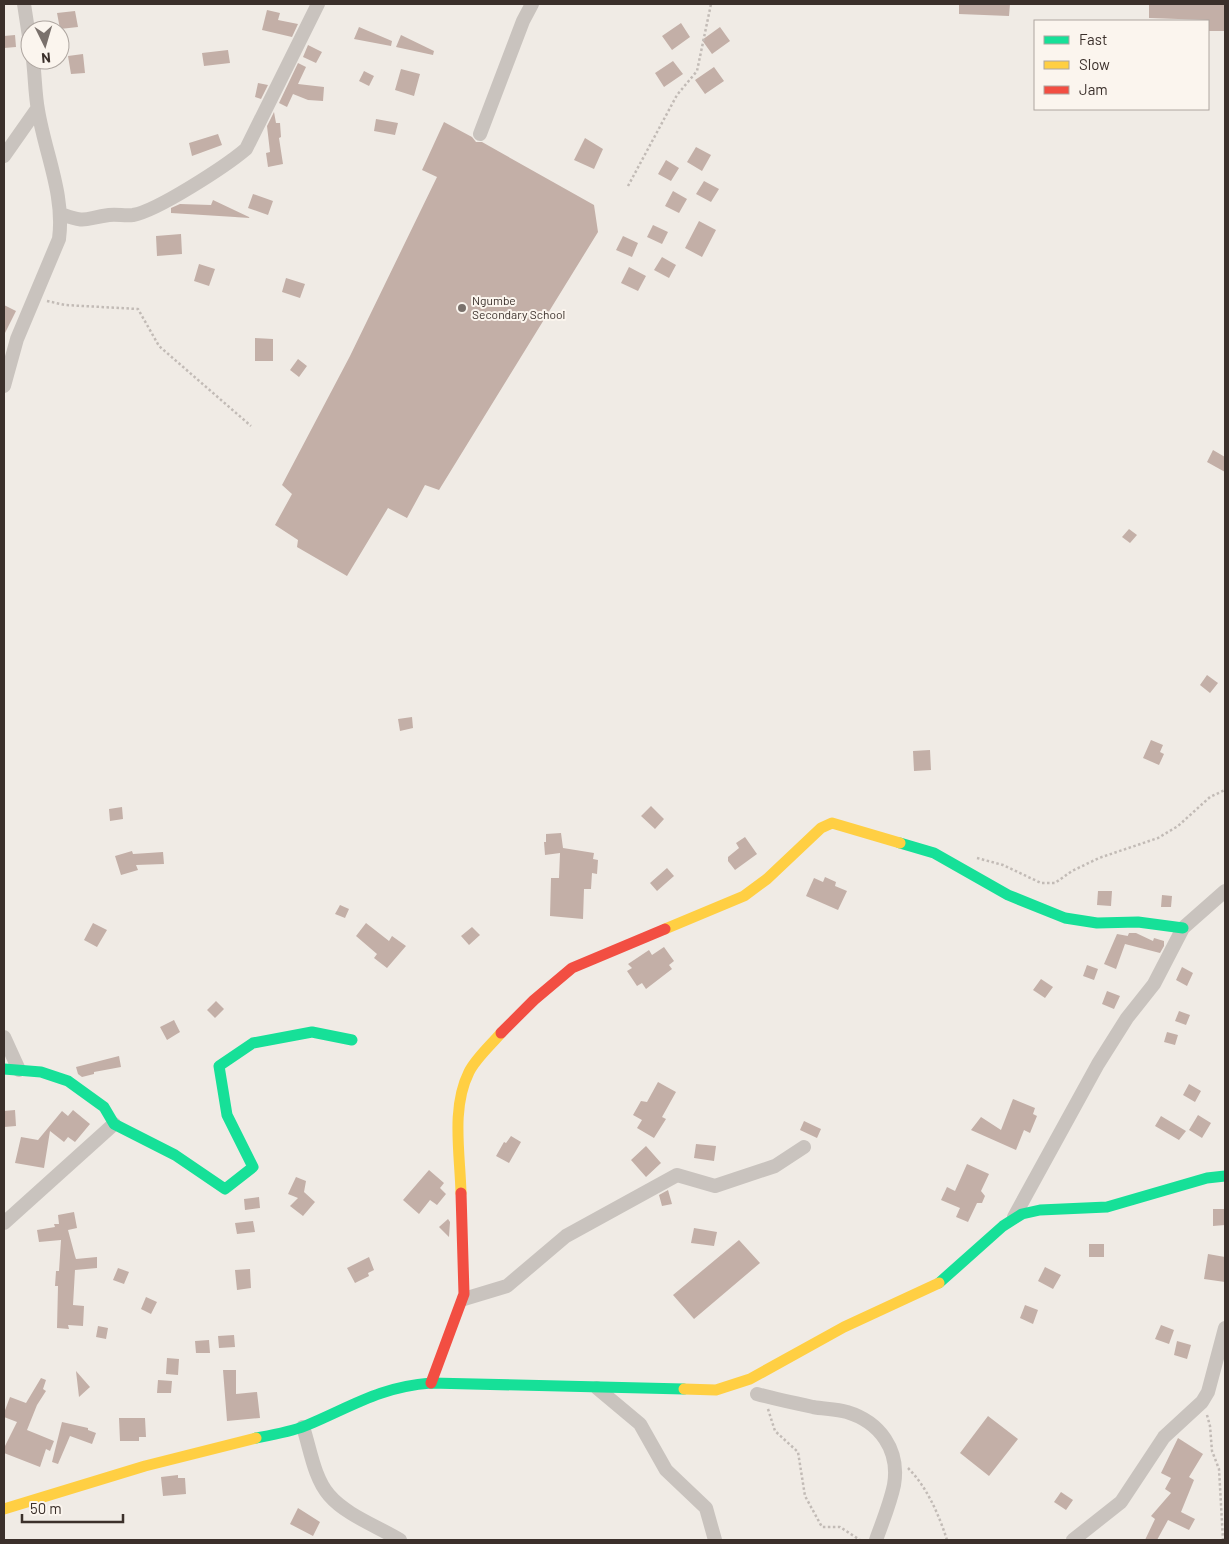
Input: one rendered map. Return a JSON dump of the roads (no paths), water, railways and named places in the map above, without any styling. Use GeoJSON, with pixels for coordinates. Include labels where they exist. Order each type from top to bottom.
{"type":"FeatureCollection","features":[{"type":"Feature","properties":{"kind":"street"},"geometry":{"type":"LineString","coordinates":[[24,4],[26,20]]}},
{"type":"Feature","properties":{"kind":"street"},"geometry":{"type":"LineString","coordinates":[[61,214],[79,221],[109,215],[132,215],[150,210],[232,161],[246,149],[318,4]]}},
{"type":"Feature","properties":{"kind":"street"},"geometry":{"type":"LineString","coordinates":[[480,134],[532,4]]}},
{"type":"Feature","properties":{"kind":"street"},"geometry":{"type":"LineString","coordinates":[[4,386],[33,298],[59,239],[61,214],[55,178],[37,109],[34,70]]}},
{"type":"Feature","properties":{"kind":"street"},"geometry":{"type":"LineString","coordinates":[[4,156],[37,109]]}},
{"type":"Feature","properties":{"kind":"street"},"geometry":{"type":"LineString","coordinates":[[432,1383],[464,1299],[458,1106],[461,1090],[470,1070],[501,1033],[534,1000],[572,968],[744,896],[768,879],[825,825],[832,823],[934,853],[1008,895],[1064,918],[1097,924],[1138,922],[1184,928]]}},
{"type":"Feature","properties":{"kind":"street"},"geometry":{"type":"LineString","coordinates":[[4,1509],[145,1466],[302,1427],[377,1393],[407,1385],[432,1383],[716,1390],[743,1382],[845,1326],[912,1297],[941,1282],[1014,1218],[1098,1064],[1126,1018],[1154,984],[1184,928],[1225,891]]}},
{"type":"Feature","properties":{"kind":"street"},"geometry":{"type":"LineString","coordinates":[[4,1069],[41,1072],[68,1081],[104,1107],[114,1124],[175,1155],[225,1189],[253,1167],[227,1115],[219,1066],[253,1043],[312,1032],[352,1040]]}},
{"type":"Feature","properties":{"kind":"street"},"geometry":{"type":"LineString","coordinates":[[4,1037],[19,1070]]}},
{"type":"Feature","properties":{"kind":"street"},"geometry":{"type":"LineString","coordinates":[[4,1223],[114,1124]]}},
{"type":"Feature","properties":{"kind":"street"},"geometry":{"type":"LineString","coordinates":[[464,1299],[507,1286],[566,1236],[676,1175],[715,1186],[775,1166],[804,1147]]}},
{"type":"Feature","properties":{"kind":"street"},"geometry":{"type":"LineString","coordinates":[[1014,1218],[1034,1212],[1096,1209],[1128,1203],[1212,1177],[1225,1176]]}},
{"type":"Feature","properties":{"kind":"street"},"geometry":{"type":"LineString","coordinates":[[1073,1540],[1121,1502],[1164,1437],[1202,1402],[1208,1392],[1225,1328]]}},
{"type":"Feature","properties":{"kind":"street"},"geometry":{"type":"LineString","coordinates":[[597,1388],[640,1424],[666,1470],[706,1508],[715,1540]]}},
{"type":"Feature","properties":{"kind":"street"},"geometry":{"type":"LineString","coordinates":[[757,1394],[802,1405],[845,1411],[862,1417],[876,1427],[888,1442],[892,1457],[894,1484],[876,1540]]}},
{"type":"Feature","properties":{"kind":"street"},"geometry":{"type":"LineString","coordinates":[[302,1427],[327,1493],[338,1504],[400,1540]]}},
{"type":"Feature","properties":{"kind":"place","name":"Ngumbe Secondary School"},"geometry":{"type":"Point","coordinates":[462,308]}}]}
